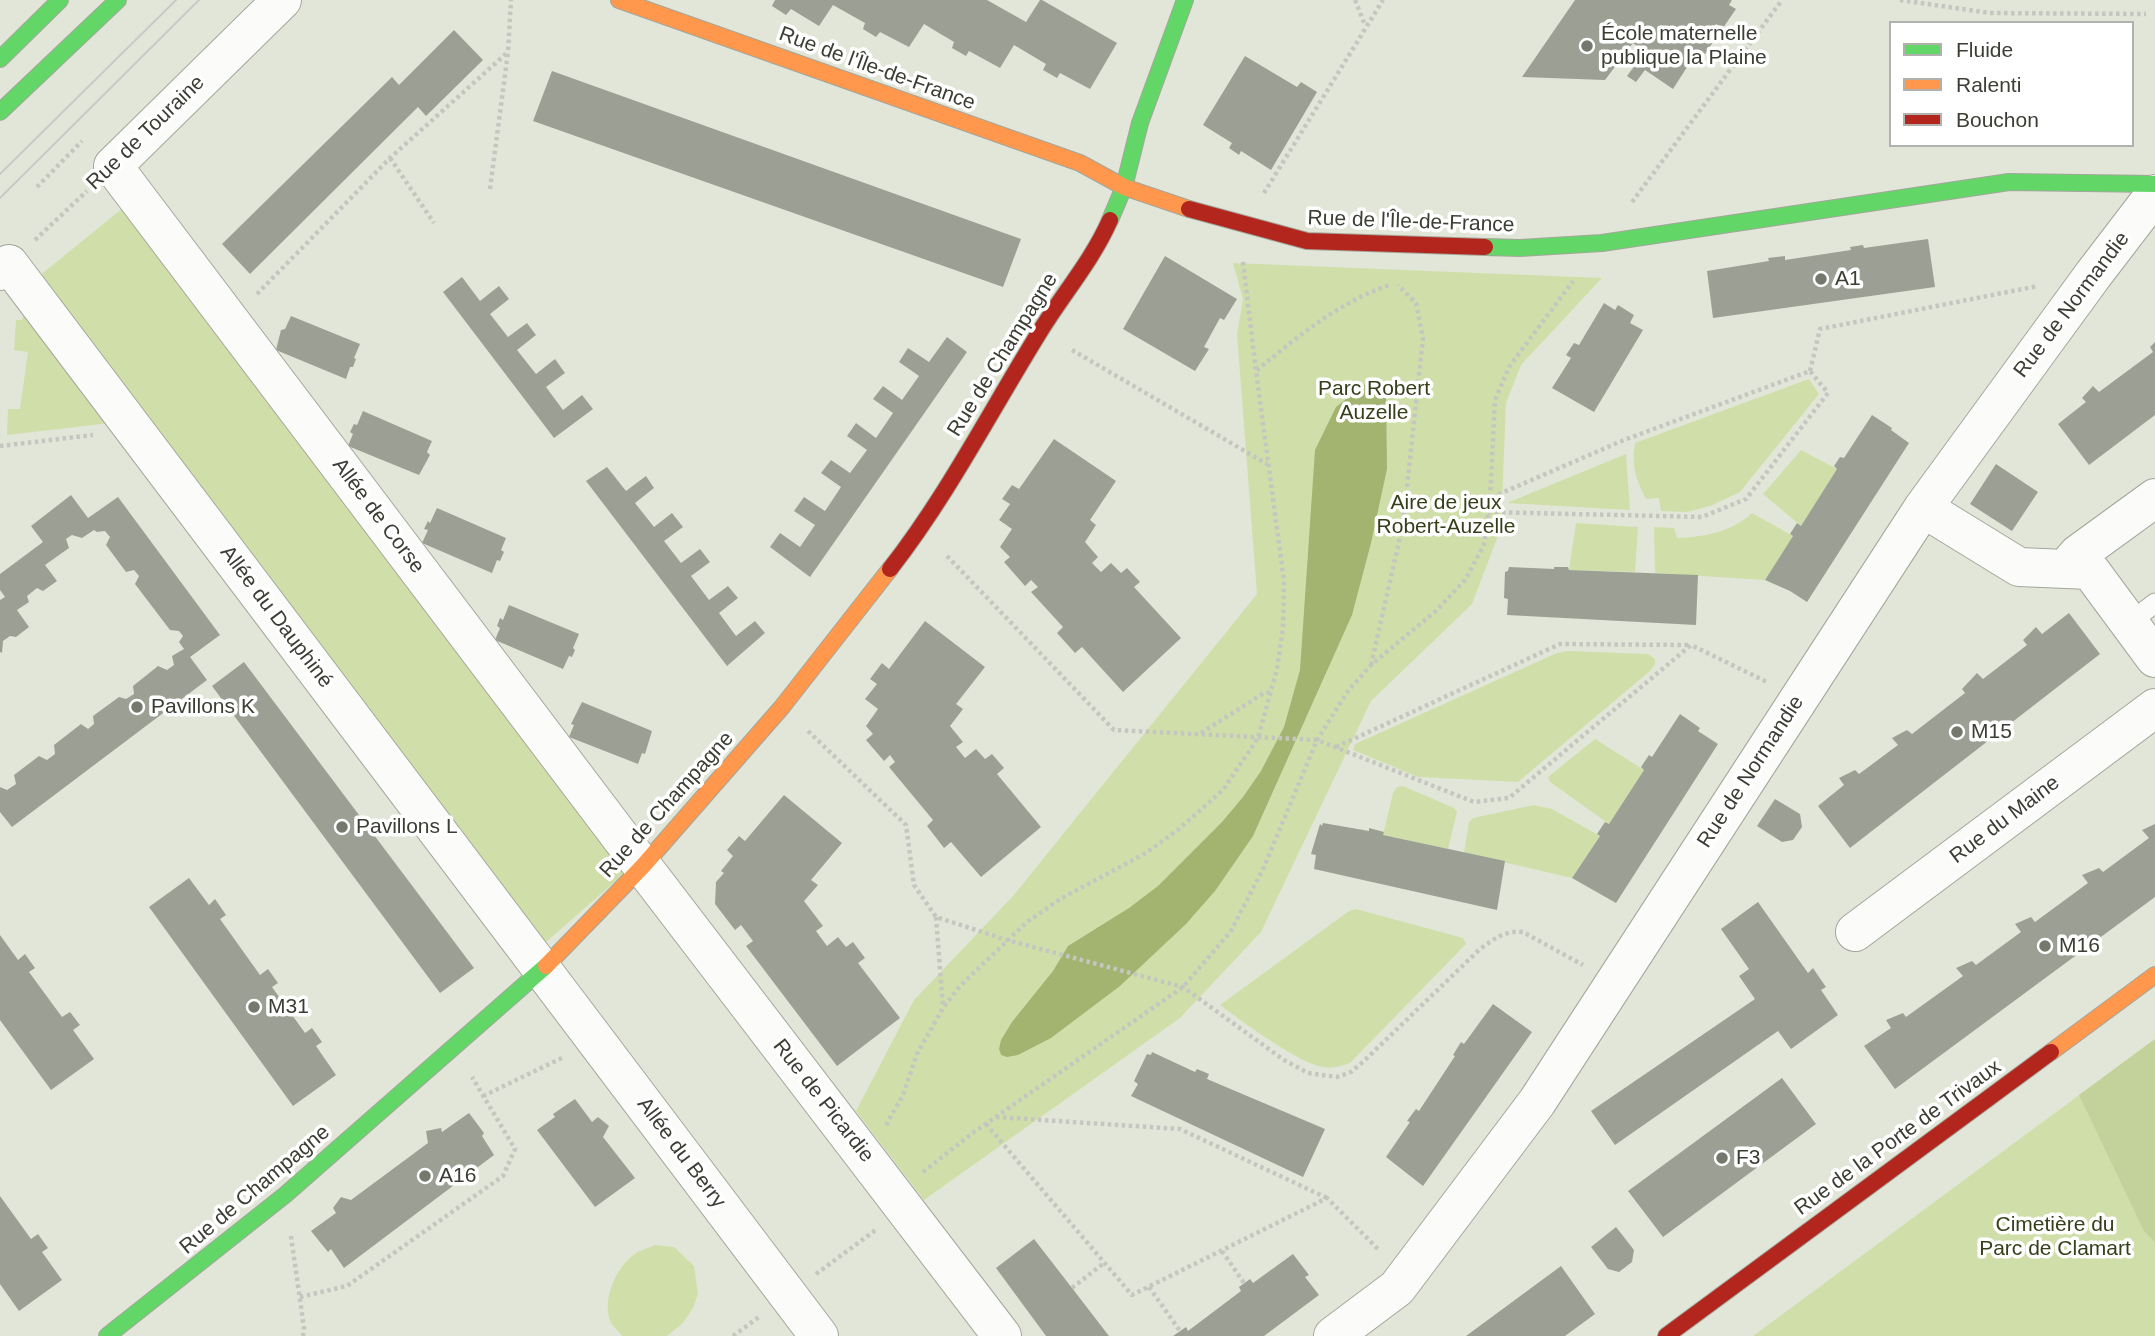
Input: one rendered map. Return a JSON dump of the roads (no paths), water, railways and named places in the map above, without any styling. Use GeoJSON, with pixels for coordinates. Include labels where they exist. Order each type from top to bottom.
{"type":"FeatureCollection","features":[{"type":"Feature","properties":{"kind":"street"},"geometry":{"type":"LineString","coordinates":[[0,59],[60,0]]}},
{"type":"Feature","properties":{"kind":"street"},"geometry":{"type":"LineString","coordinates":[[0,112],[118,0]]}},
{"type":"Feature","properties":{"kind":"street","name":"Rue de Touraine"},"geometry":{"type":"LineString","coordinates":[[113,166],[282,0]]}},
{"type":"Feature","properties":{"kind":"street","name":"Rue de l'Île-de-France"},"geometry":{"type":"LineString","coordinates":[[619,0],[1080,163],[1124,187],[1172,204],[1307,241],[1520,248],[1602,243],[2009,182],[2155,184]]}},
{"type":"Feature","properties":{"kind":"street","name":"Rue de Champagne"},"geometry":{"type":"LineString","coordinates":[[107,1336],[285,1195],[543,969],[643,866],[782,707],[921,529],[1040,331],[1100,242],[1124,187],[1140,123],[1185,0]]}},
{"type":"Feature","properties":{"kind":"street","name":"Allée de Corse"},"geometry":{"type":"LineString","coordinates":[[113,166],[643,866]]}},
{"type":"Feature","properties":{"kind":"street","name":"Rue de Normandie"},"geometry":{"type":"LineString","coordinates":[[1332,1336],[1397,1288],[1537,1102],[1923,508],[2155,194]]}},
{"type":"Feature","properties":{"kind":"street","name":"Allée du Dauphiné"},"geometry":{"type":"LineString","coordinates":[[4,268],[134,430],[543,969]]}},
{"type":"Feature","properties":{"kind":"street"},"geometry":{"type":"LineString","coordinates":[[2066,568],[2078,554],[2155,498]]}},
{"type":"Feature","properties":{"kind":"street"},"geometry":{"type":"LineString","coordinates":[[1923,508],[2019,567],[2090,570],[2142,613],[2155,658]]}},
{"type":"Feature","properties":{"kind":"street","name":"Rue du Maine"},"geometry":{"type":"LineString","coordinates":[[1855,932],[2155,708]]}},
{"type":"Feature","properties":{"kind":"street","name":"Rue de Picardie"},"geometry":{"type":"LineString","coordinates":[[643,866],[1002,1336]]}},
{"type":"Feature","properties":{"kind":"street","name":"Allée du Berry"},"geometry":{"type":"LineString","coordinates":[[543,969],[819,1336]]}},
{"type":"Feature","properties":{"kind":"street","name":"Rue de la Porte de Trivaux"},"geometry":{"type":"LineString","coordinates":[[1666,1336],[2155,975]]}},
{"type":"Feature","properties":{"kind":"tram line"},"geometry":{"type":"LineString","coordinates":[[0,174],[176,0]]}},
{"type":"Feature","properties":{"kind":"tram line"},"geometry":{"type":"LineString","coordinates":[[0,198],[199,0]]}},
{"type":"Feature","properties":{"kind":"place","name":"École maternelle publique la Plaine"},"geometry":{"type":"Point","coordinates":[1587,46]}},
{"type":"Feature","properties":{"kind":"place","name":"A1"},"geometry":{"type":"Point","coordinates":[1821,279]}},
{"type":"Feature","properties":{"kind":"place","name":"Pavillons K"},"geometry":{"type":"Point","coordinates":[137,707]}},
{"type":"Feature","properties":{"kind":"place","name":"M15"},"geometry":{"type":"Point","coordinates":[1957,732]}},
{"type":"Feature","properties":{"kind":"place","name":"Pavillons L"},"geometry":{"type":"Point","coordinates":[342,827]}},
{"type":"Feature","properties":{"kind":"place","name":"M16"},"geometry":{"type":"Point","coordinates":[2045,946]}},
{"type":"Feature","properties":{"kind":"place","name":"M31"},"geometry":{"type":"Point","coordinates":[254,1007]}},
{"type":"Feature","properties":{"kind":"place","name":"F3"},"geometry":{"type":"Point","coordinates":[1722,1158]}},
{"type":"Feature","properties":{"kind":"place","name":"A16"},"geometry":{"type":"Point","coordinates":[425,1176]}},
{"type":"Feature","properties":{"kind":"park label","name":"Parc Robert Auzelle"},"geometry":{"type":"Point","coordinates":[1374,401]}},
{"type":"Feature","properties":{"kind":"park label","name":"Aire de jeux Robert-Auzelle"},"geometry":{"type":"Point","coordinates":[1446,515]}},
{"type":"Feature","properties":{"kind":"park label","name":"Cimetière du Parc de Clamart"},"geometry":{"type":"Point","coordinates":[2055,1237]}}]}
